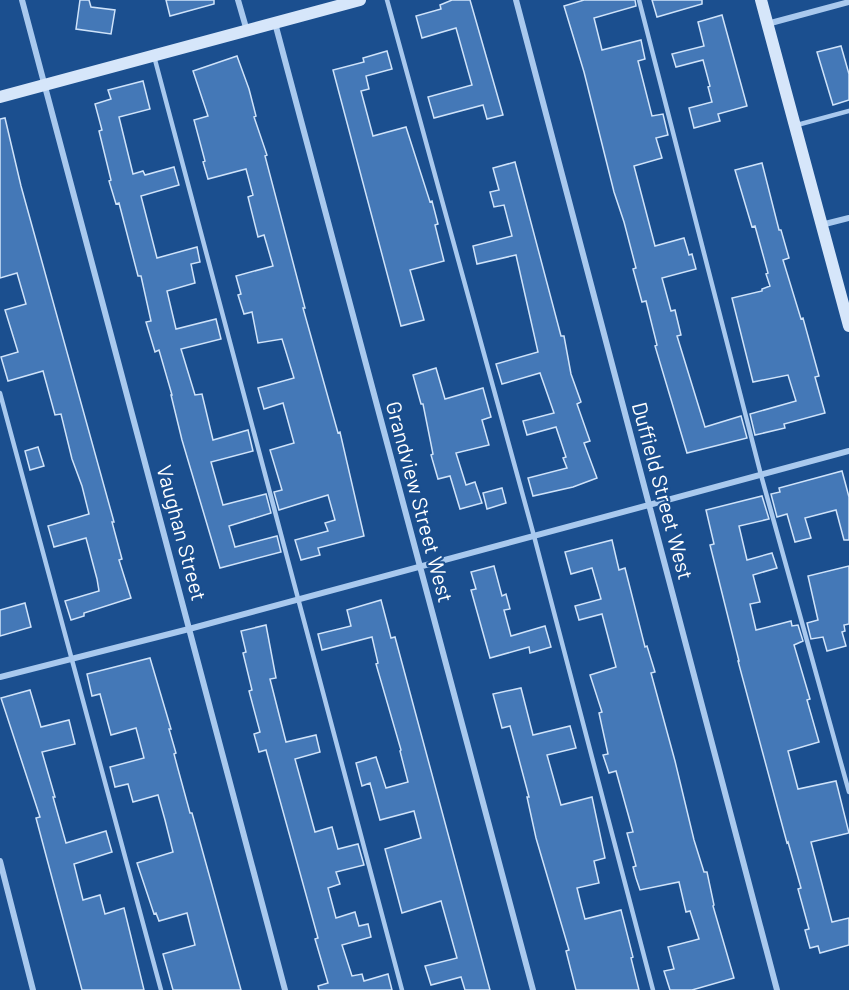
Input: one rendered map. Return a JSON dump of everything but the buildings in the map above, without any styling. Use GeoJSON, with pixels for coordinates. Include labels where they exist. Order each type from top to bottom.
{"type":"FeatureCollection","features":[{"type":"Feature","properties":{"kind":"street","name":"Vaughan Street"},"geometry":{"type":"LineString","coordinates":[[22,0],[285,990]]}},
{"type":"Feature","properties":{"kind":"street"},"geometry":{"type":"LineString","coordinates":[[238,0],[247,31]]}},
{"type":"Feature","properties":{"kind":"street"},"geometry":{"type":"LineString","coordinates":[[0,97],[359,0]]}},
{"type":"Feature","properties":{"kind":"street","name":"Duffield Street West"},"geometry":{"type":"LineString","coordinates":[[516,0],[777,990]]}},
{"type":"Feature","properties":{"kind":"street"},"geometry":{"type":"LineString","coordinates":[[760,0],[849,327]]}},
{"type":"Feature","properties":{"kind":"street"},"geometry":{"type":"LineString","coordinates":[[767,24],[849,2]]}},
{"type":"Feature","properties":{"kind":"street","name":"Grandview Street West"},"geometry":{"type":"LineString","coordinates":[[274,23],[533,990]]}},
{"type":"Feature","properties":{"kind":"street"},"geometry":{"type":"LineString","coordinates":[[821,225],[849,218]]}},
{"type":"Feature","properties":{"kind":"street"},"geometry":{"type":"LineString","coordinates":[[0,677],[189,629],[849,451]]}},
{"type":"Feature","properties":{"kind":"street"},"geometry":{"type":"LineString","coordinates":[[0,861],[33,990]]}},
{"type":"Feature","properties":{"kind":"lane"},"geometry":{"type":"LineString","coordinates":[[387,0],[534,536],[653,990]]}},
{"type":"Feature","properties":{"kind":"lane"},"geometry":{"type":"LineString","coordinates":[[639,0],[761,475],[849,792]]}},
{"type":"Feature","properties":{"kind":"lane"},"geometry":{"type":"LineString","coordinates":[[154,56],[402,990]]}},
{"type":"Feature","properties":{"kind":"lane"},"geometry":{"type":"LineString","coordinates":[[794,126],[849,111]]}},
{"type":"Feature","properties":{"kind":"lane"},"geometry":{"type":"LineString","coordinates":[[0,393],[161,990]]}}]}
